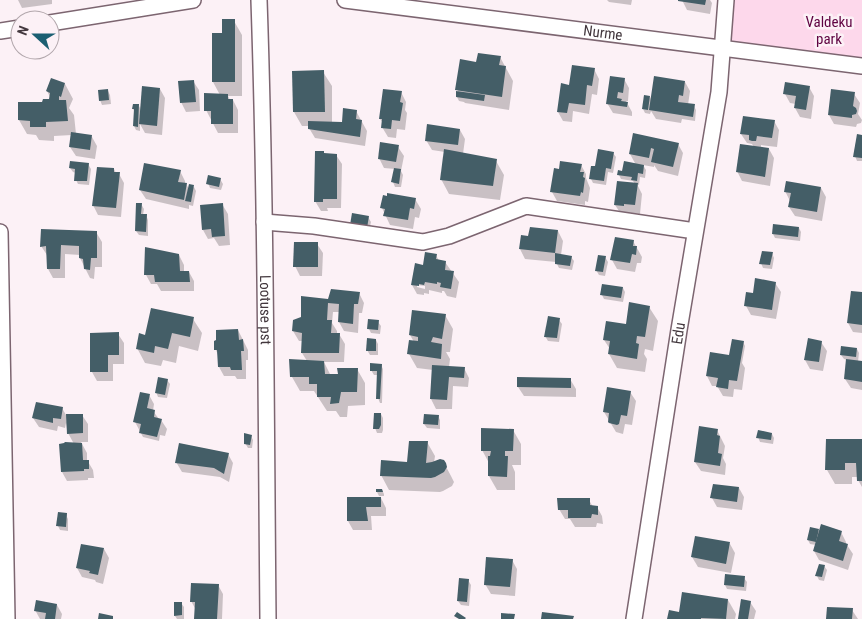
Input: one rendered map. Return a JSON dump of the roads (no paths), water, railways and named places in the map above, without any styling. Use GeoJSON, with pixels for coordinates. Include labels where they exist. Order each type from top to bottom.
{"type":"FeatureCollection","features":[{"type":"Feature","properties":{"kind":"street"},"geometry":{"type":"LineString","coordinates":[[60,21],[193,0]]}},
{"type":"Feature","properties":{"kind":"street","name":"Lootuse pst"},"geometry":{"type":"LineString","coordinates":[[259,0],[264,222],[268,619]]}},
{"type":"Feature","properties":{"kind":"street","name":"Nurme"},"geometry":{"type":"LineString","coordinates":[[345,0],[862,66]]}},
{"type":"Feature","properties":{"kind":"street","name":"Edu"},"geometry":{"type":"LineString","coordinates":[[634,619],[679,330],[719,92],[726,0]]}},
{"type":"Feature","properties":{"kind":"street"},"geometry":{"type":"LineString","coordinates":[[264,222],[314,226],[423,242],[449,236],[526,206],[696,231]]}},
{"type":"Feature","properties":{"kind":"street"},"geometry":{"type":"LineString","coordinates":[[0,232],[7,619]]}},
{"type":"Feature","properties":{"kind":"park label","name":"Valdeku park"},"geometry":{"type":"Point","coordinates":[829,30]}}]}
